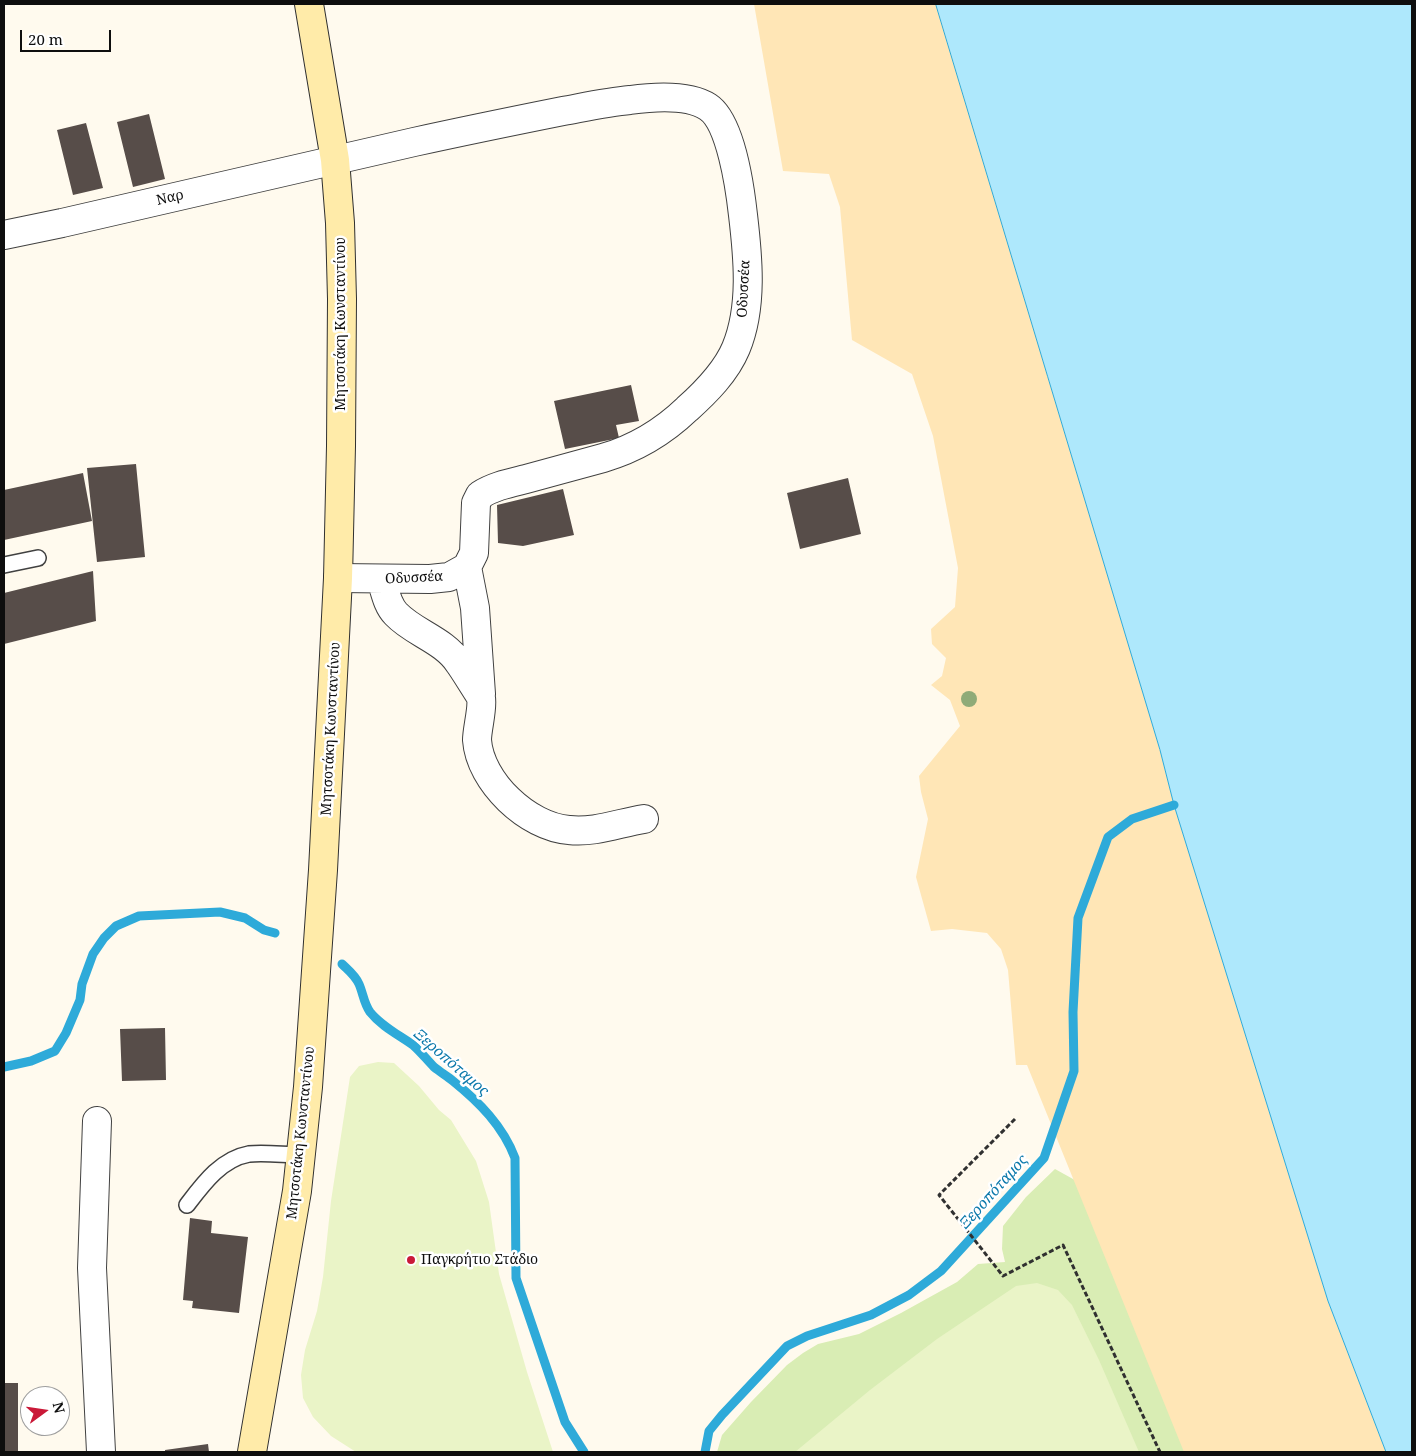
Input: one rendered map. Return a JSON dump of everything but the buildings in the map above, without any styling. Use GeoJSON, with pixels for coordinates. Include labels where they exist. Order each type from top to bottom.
{"type":"FeatureCollection","features":[{"type":"Feature","properties":{"kind":"street","name":"Μητσοτάκη Κωνσταντίνου"},"geometry":{"type":"LineString","coordinates":[[252,1452],[297,1192],[308,1087],[323,870],[338,578],[342,446],[340,222],[335,160],[309,4]]}},
{"type":"Feature","properties":{"kind":"street","name":"Οδυσσέα"},"geometry":{"type":"LineString","coordinates":[[335,160],[499,123],[626,100],[647,98],[682,99],[707,106],[723,124],[743,210],[747,269],[744,320],[736,348],[729,362],[709,388],[678,418],[629,449],[497,486],[480,495],[476,503],[474,553],[466,567],[449,577],[338,578]]}},
{"type":"Feature","properties":{"kind":"street","name":"Ναρ"},"geometry":{"type":"LineString","coordinates":[[4,234],[62,223],[335,160]]}},
{"type":"Feature","properties":{"kind":"street"},"geometry":{"type":"LineString","coordinates":[[466,567],[475,608],[481,681],[477,741],[483,760],[493,780],[518,808],[545,825],[569,830],[596,828],[644,820]]}},
{"type":"Feature","properties":{"kind":"street"},"geometry":{"type":"LineString","coordinates":[[381,579],[387,599],[395,613],[407,624],[440,645],[458,661],[481,698]]}},
{"type":"Feature","properties":{"kind":"street"},"geometry":{"type":"LineString","coordinates":[[97,1121],[92,1268],[101,1452]]}},
{"type":"Feature","properties":{"kind":"lane"},"geometry":{"type":"LineString","coordinates":[[4,565],[38,558]]}},
{"type":"Feature","properties":{"kind":"lane"},"geometry":{"type":"LineString","coordinates":[[187,1205],[204,1182],[226,1162],[249,1154],[300,1155]]}},
{"type":"Feature","properties":{"kind":"path"},"geometry":{"type":"LineString","coordinates":[[1015,1119],[939,1195],[1003,1276],[1063,1245],[1160,1452]]}},
{"type":"Feature","properties":{"kind":"green space","name":"Παγκρήτιο Στάδιο"},"geometry":{"type":"Polygon","coordinates":[[[378,1062],[394,1063],[419,1086],[439,1110],[451,1120],[476,1161],[489,1202],[499,1274],[527,1372],[553,1452],[356,1452],[331,1436],[313,1417],[303,1398],[301,1375],[305,1350],[317,1311],[323,1277],[331,1201],[350,1077],[359,1066],[378,1062]]]}},
{"type":"Feature","properties":{"kind":"green space"},"geometry":{"type":"Polygon","coordinates":[[[1055,1169],[1082,1184],[1198,1452],[717,1452],[722,1435],[787,1365],[803,1353],[818,1344],[859,1334],[901,1313],[957,1282],[978,1264],[1005,1262],[1002,1249],[1003,1226],[1026,1197],[1055,1169]]]}},
{"type":"Feature","properties":{"kind":"green space"},"geometry":{"type":"Polygon","coordinates":[[[1037,1283],[1058,1290],[1072,1305],[1099,1360],[1139,1452],[795,1452],[870,1390],[937,1339],[1016,1286],[1037,1283]]]}},
{"type":"Feature","properties":{"kind":"sand"},"geometry":{"type":"Polygon","coordinates":[[[754,4],[936,4],[1160,750],[1174,805],[1328,1301],[1386,1452],[1184,1452],[1027,1065],[1016,1065],[1008,970],[1001,949],[987,933],[952,929],[931,931],[916,877],[928,819],[919,776],[960,726],[950,700],[931,685],[942,676],[946,658],[932,644],[931,629],[955,607],[958,568],[933,436],[912,374],[852,340],[840,207],[829,174],[783,171],[754,4]]]}},
{"type":"Feature","properties":{"kind":"water"},"geometry":{"type":"Polygon","coordinates":[[[936,4],[1412,4],[1412,1452],[1386,1452],[1328,1301],[1174,805],[1160,750],[936,4]]]}},
{"type":"Feature","properties":{"kind":"waterway","name":"Ξεροπόταμος"},"geometry":{"type":"LineString","coordinates":[[705,1452],[709,1431],[787,1346],[807,1336],[871,1315],[909,1295],[941,1271],[1044,1158],[1074,1071],[1073,1012],[1078,918],[1108,837],[1132,819],[1174,805]]}},
{"type":"Feature","properties":{"kind":"waterway","name":"Ξεροπόταμος"},"geometry":{"type":"LineString","coordinates":[[4,1067],[31,1061],[55,1051],[66,1033],[80,1000],[82,984],[93,954],[104,938],[116,926],[139,916],[220,912],[245,918],[264,930],[275,933]]}},
{"type":"Feature","properties":{"kind":"waterway","name":"Ξεροπόταμος"},"geometry":{"type":"LineString","coordinates":[[342,964],[357,981],[366,1006],[374,1017],[413,1045],[434,1067],[472,1097],[497,1125],[510,1146],[515,1158],[516,1278],[565,1422],[584,1452]]}},
{"type":"Feature","properties":{"kind":"place","name":"Παγκρήτιο Στάδιο"},"geometry":{"type":"Point","coordinates":[411,1260]}}]}
